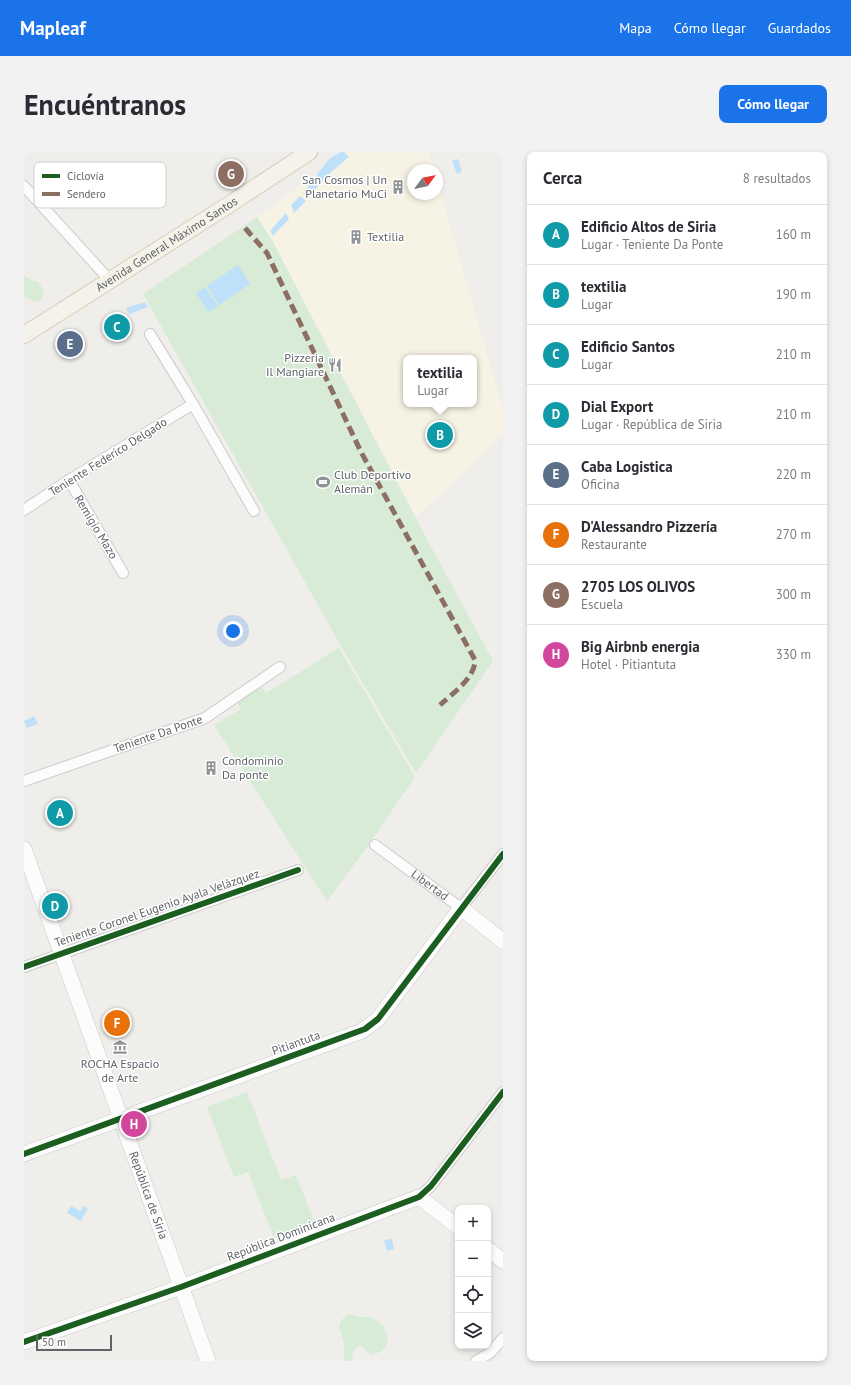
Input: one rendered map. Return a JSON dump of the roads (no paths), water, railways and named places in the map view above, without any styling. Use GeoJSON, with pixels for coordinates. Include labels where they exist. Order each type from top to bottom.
{"type":"FeatureCollection","features":[{"type":"Feature","properties":{"kind":"main road","name":"Avenida General Máximo Santos"},"geometry":{"type":"LineString","coordinates":[[24,335],[109,282],[305,153]]}},
{"type":"Feature","properties":{"kind":"street"},"geometry":{"type":"LineString","coordinates":[[24,186],[34,197]]}},
{"type":"Feature","properties":{"kind":"street"},"geometry":{"type":"LineString","coordinates":[[44,208],[104,274],[109,282]]}},
{"type":"Feature","properties":{"kind":"street"},"geometry":{"type":"LineString","coordinates":[[150,334],[193,404],[254,511]]}},
{"type":"Feature","properties":{"kind":"street","name":"Teniente Federico Delgado"},"geometry":{"type":"LineString","coordinates":[[24,510],[69,480],[193,404]]}},
{"type":"Feature","properties":{"kind":"street","name":"Remigio Mazo"},"geometry":{"type":"LineString","coordinates":[[69,480],[123,573]]}},
{"type":"Feature","properties":{"kind":"street","name":"Teniente Da Ponte"},"geometry":{"type":"LineString","coordinates":[[24,781],[205,718],[280,667]]}},
{"type":"Feature","properties":{"kind":"street","name":"Libertad"},"geometry":{"type":"LineString","coordinates":[[375,844],[503,941]]}},
{"type":"Feature","properties":{"kind":"street","name":"República de Siria"},"geometry":{"type":"LineString","coordinates":[[24,849],[208,1361]]}},
{"type":"Feature","properties":{"kind":"street","name":"Pitiantuta"},"geometry":{"type":"LineString","coordinates":[[24,1154],[362,1031],[378,1019],[503,854]]}},
{"type":"Feature","properties":{"kind":"street","name":"Teniente Coronel Eugenio Ayala Velázquez"},"geometry":{"type":"LineString","coordinates":[[24,967],[298,870]]}},
{"type":"Feature","properties":{"kind":"street","name":"República Dominicana"},"geometry":{"type":"LineString","coordinates":[[24,1342],[181,1287],[419,1197],[431,1186],[503,1092]]}},
{"type":"Feature","properties":{"kind":"street"},"geometry":{"type":"LineString","coordinates":[[419,1197],[455,1225]]}},
{"type":"Feature","properties":{"kind":"street"},"geometry":{"type":"LineString","coordinates":[[491,1251],[503,1261]]}},
{"type":"Feature","properties":{"kind":"street"},"geometry":{"type":"LineString","coordinates":[[476,1361],[490,1353],[503,1338]]}},
{"type":"Feature","properties":{"kind":"water"},"geometry":{"type":"Polygon","coordinates":[[[341,152],[344,152],[349,157],[319,185],[310,197],[303,193],[329,159],[341,152]]]}},
{"type":"Feature","properties":{"kind":"water"},"geometry":{"type":"Polygon","coordinates":[[[458,159],[462,172],[457,174],[452,161],[458,159]]]}},
{"type":"Feature","properties":{"kind":"water"},"geometry":{"type":"Polygon","coordinates":[[[300,196],[306,201],[294,213],[291,205],[300,196]]]}},
{"type":"Feature","properties":{"kind":"water"},"geometry":{"type":"Polygon","coordinates":[[[286,213],[289,219],[273,236],[270,231],[286,213]]]}},
{"type":"Feature","properties":{"kind":"water"},"geometry":{"type":"Polygon","coordinates":[[[238,265],[250,284],[219,305],[207,286],[238,265]]]}},
{"type":"Feature","properties":{"kind":"water"},"geometry":{"type":"Polygon","coordinates":[[[205,287],[218,306],[208,312],[196,293],[205,287]]]}},
{"type":"Feature","properties":{"kind":"water"},"geometry":{"type":"Polygon","coordinates":[[[145,302],[148,307],[129,314],[126,308],[145,302]]]}},
{"type":"Feature","properties":{"kind":"water"},"geometry":{"type":"Polygon","coordinates":[[[34,716],[38,724],[27,728],[24,721],[34,716]]]}},
{"type":"Feature","properties":{"kind":"water"},"geometry":{"type":"Polygon","coordinates":[[[71,1206],[81,1211],[83,1206],[88,1208],[81,1221],[67,1213],[71,1206]]]}},
{"type":"Feature","properties":{"kind":"water"},"geometry":{"type":"Polygon","coordinates":[[[392,1239],[394,1249],[387,1251],[384,1240],[392,1239]]]}},
{"type":"Feature","properties":{"kind":"place","name":"2705 LOS OLIVOS"},"geometry":{"type":"Point","coordinates":[231,174]}},
{"type":"Feature","properties":{"kind":"place","name":"San Cosmos | Un Planetario MuCi"},"geometry":{"type":"Point","coordinates":[398,187]}},
{"type":"Feature","properties":{"kind":"place","name":"Textilia"},"geometry":{"type":"Point","coordinates":[356,237]}},
{"type":"Feature","properties":{"kind":"place","name":"Edificio Santos"},"geometry":{"type":"Point","coordinates":[117,327]}},
{"type":"Feature","properties":{"kind":"place","name":"Caba Logistica"},"geometry":{"type":"Point","coordinates":[70,344]}},
{"type":"Feature","properties":{"kind":"place","name":"Pizzeria Il Mangiare"},"geometry":{"type":"Point","coordinates":[335,365]}},
{"type":"Feature","properties":{"kind":"place","name":"textilia"},"geometry":{"type":"Point","coordinates":[440,435]}},
{"type":"Feature","properties":{"kind":"place","name":"Club Deportivo Alemán"},"geometry":{"type":"Point","coordinates":[323,482]}},
{"type":"Feature","properties":{"kind":"place","name":"Condominio Da ponte"},"geometry":{"type":"Point","coordinates":[211,768]}},
{"type":"Feature","properties":{"kind":"place","name":"Edificio Altos de Siria"},"geometry":{"type":"Point","coordinates":[60,813]}},
{"type":"Feature","properties":{"kind":"place","name":"Dial Export"},"geometry":{"type":"Point","coordinates":[55,906]}},
{"type":"Feature","properties":{"kind":"place","name":"D'Alessandro Pizzería"},"geometry":{"type":"Point","coordinates":[117,1023]}},
{"type":"Feature","properties":{"kind":"place","name":"ROCHA Espacio de Arte"},"geometry":{"type":"Point","coordinates":[120,1047]}},
{"type":"Feature","properties":{"kind":"place","name":"Big Airbnb energia"},"geometry":{"type":"Point","coordinates":[134,1124]}}]}
